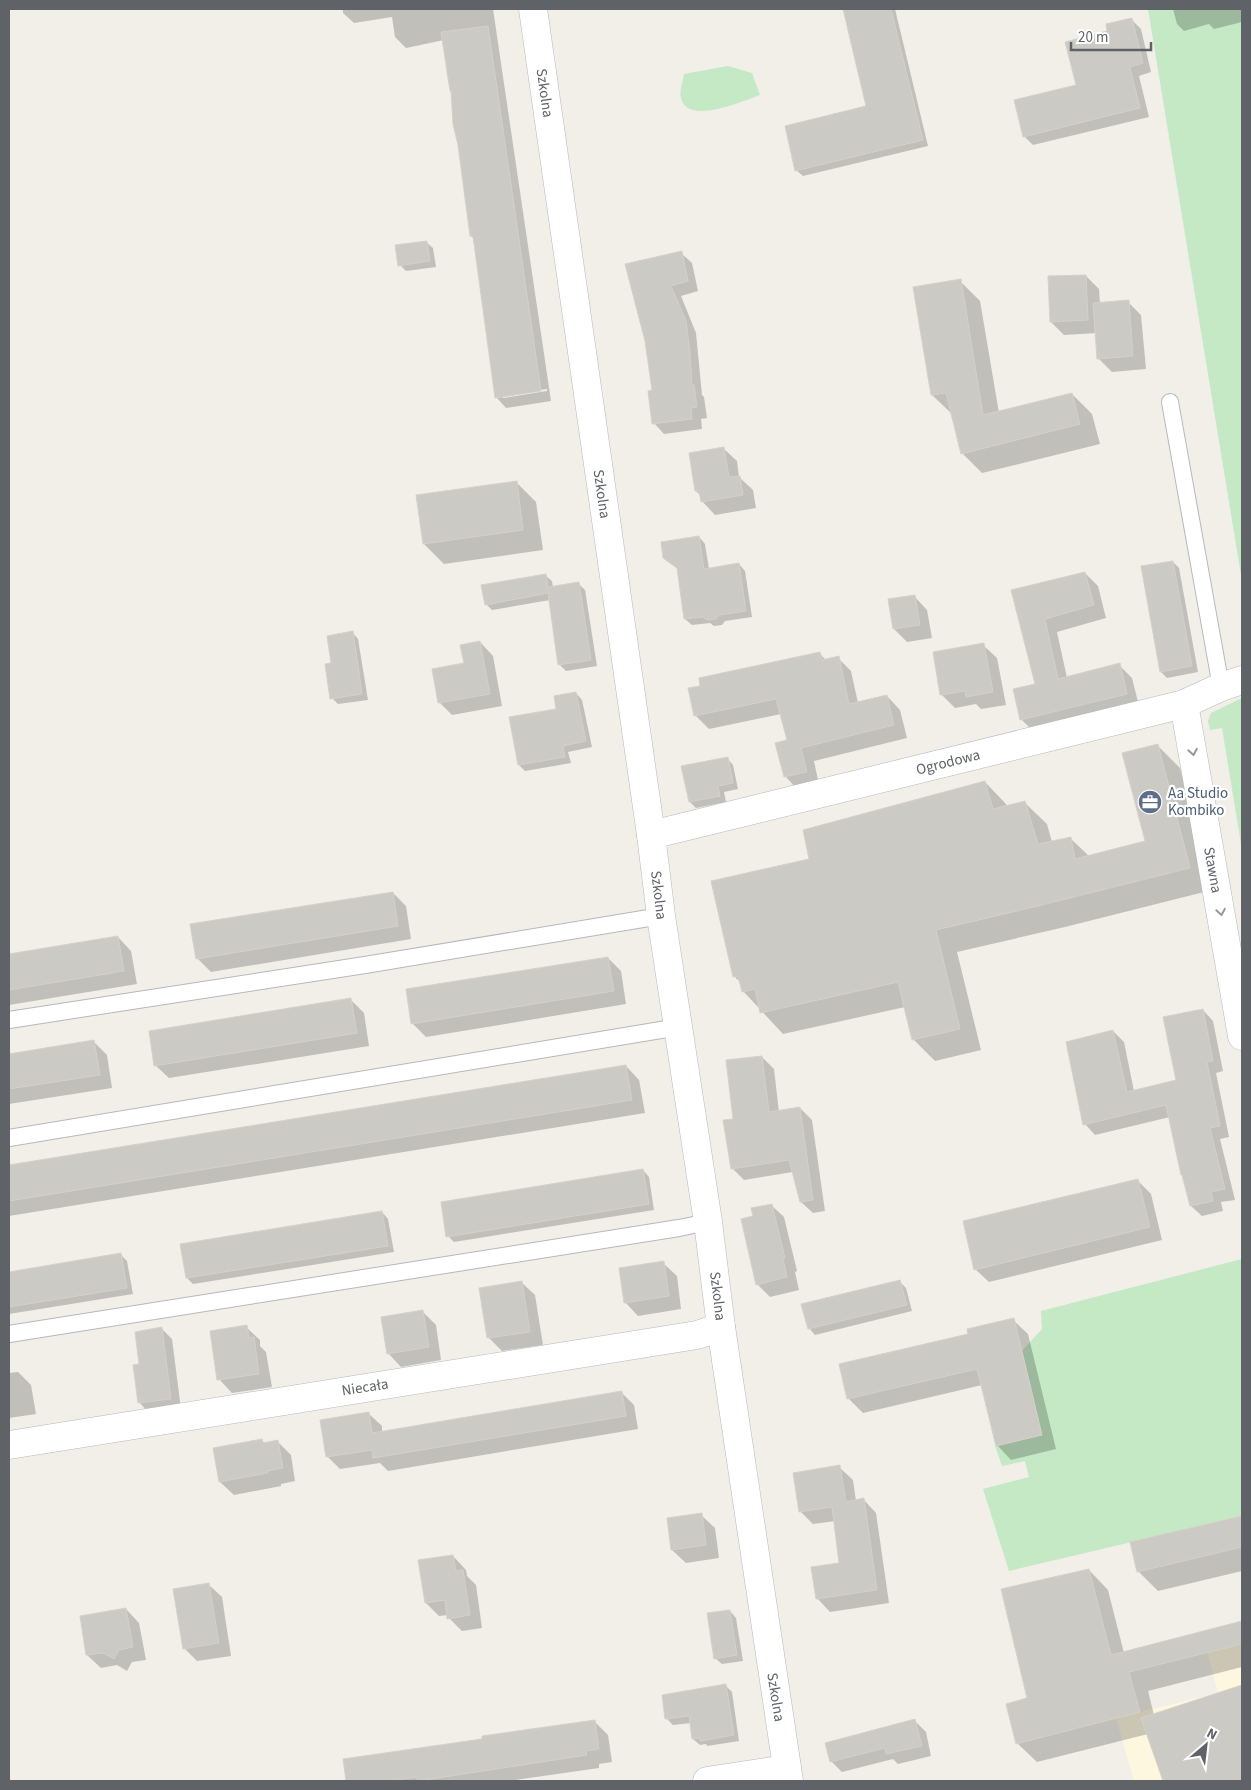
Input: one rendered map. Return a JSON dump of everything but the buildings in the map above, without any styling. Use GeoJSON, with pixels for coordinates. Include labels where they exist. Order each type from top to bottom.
{"type":"FeatureCollection","features":[{"type":"Feature","properties":{"kind":"street","name":"Szkolna"},"geometry":{"type":"LineString","coordinates":[[533,9],[661,916],[708,1222],[788,1775]]}},
{"type":"Feature","properties":{"kind":"street","name":"Ogrodowa"},"geometry":{"type":"LineString","coordinates":[[651,835],[1184,704],[1232,684]]}},
{"type":"Feature","properties":{"kind":"street","name":"Stawna"},"geometry":{"type":"LineString","coordinates":[[1184,704],[1242,1036]]}},
{"type":"Feature","properties":{"kind":"street","name":"Niecała"},"geometry":{"type":"LineString","coordinates":[[9,1445],[696,1334],[722,1327]]}},
{"type":"Feature","properties":{"kind":"street"},"geometry":{"type":"LineString","coordinates":[[707,1781],[788,1775]]}},
{"type":"Feature","properties":{"kind":"lane"},"geometry":{"type":"LineString","coordinates":[[1170,402],[1232,684]]}},
{"type":"Feature","properties":{"kind":"lane"},"geometry":{"type":"LineString","coordinates":[[9,1020],[365,965],[661,916]]}},
{"type":"Feature","properties":{"kind":"lane"},"geometry":{"type":"LineString","coordinates":[[9,1138],[679,1027]]}},
{"type":"Feature","properties":{"kind":"lane"},"geometry":{"type":"LineString","coordinates":[[9,1334],[708,1222]]}},
{"type":"Feature","properties":{"kind":"shaded area"},"geometry":{"type":"Polygon","coordinates":[[[1242,1644],[1242,1781],[1134,1781],[1116,1718],[1218,1693],[1207,1652],[1242,1644]]]}},
{"type":"Feature","properties":{"kind":"green space"},"geometry":{"type":"Polygon","coordinates":[[[1148,9],[1242,9],[1242,581],[1148,9]]]}},
{"type":"Feature","properties":{"kind":"green space"},"geometry":{"type":"Polygon","coordinates":[[[728,66],[752,73],[760,95],[729,106],[704,111],[693,110],[685,106],[681,98],[684,74],[728,66]]]}},
{"type":"Feature","properties":{"kind":"green space"},"geometry":{"type":"Polygon","coordinates":[[[1242,698],[1242,850],[1222,728],[1210,730],[1208,721],[1211,713],[1242,698]]]}},
{"type":"Feature","properties":{"kind":"green space"},"geometry":{"type":"Polygon","coordinates":[[[1242,1259],[1242,1516],[1009,1571],[983,1489],[1029,1477],[1025,1461],[1002,1466],[995,1446],[1042,1435],[1022,1351],[1042,1329],[1041,1311],[1242,1259]]]}},
{"type":"Feature","properties":{"kind":"place","name":"Aa Studio Kombiko"},"geometry":{"type":"Point","coordinates":[1150,802]}}]}
